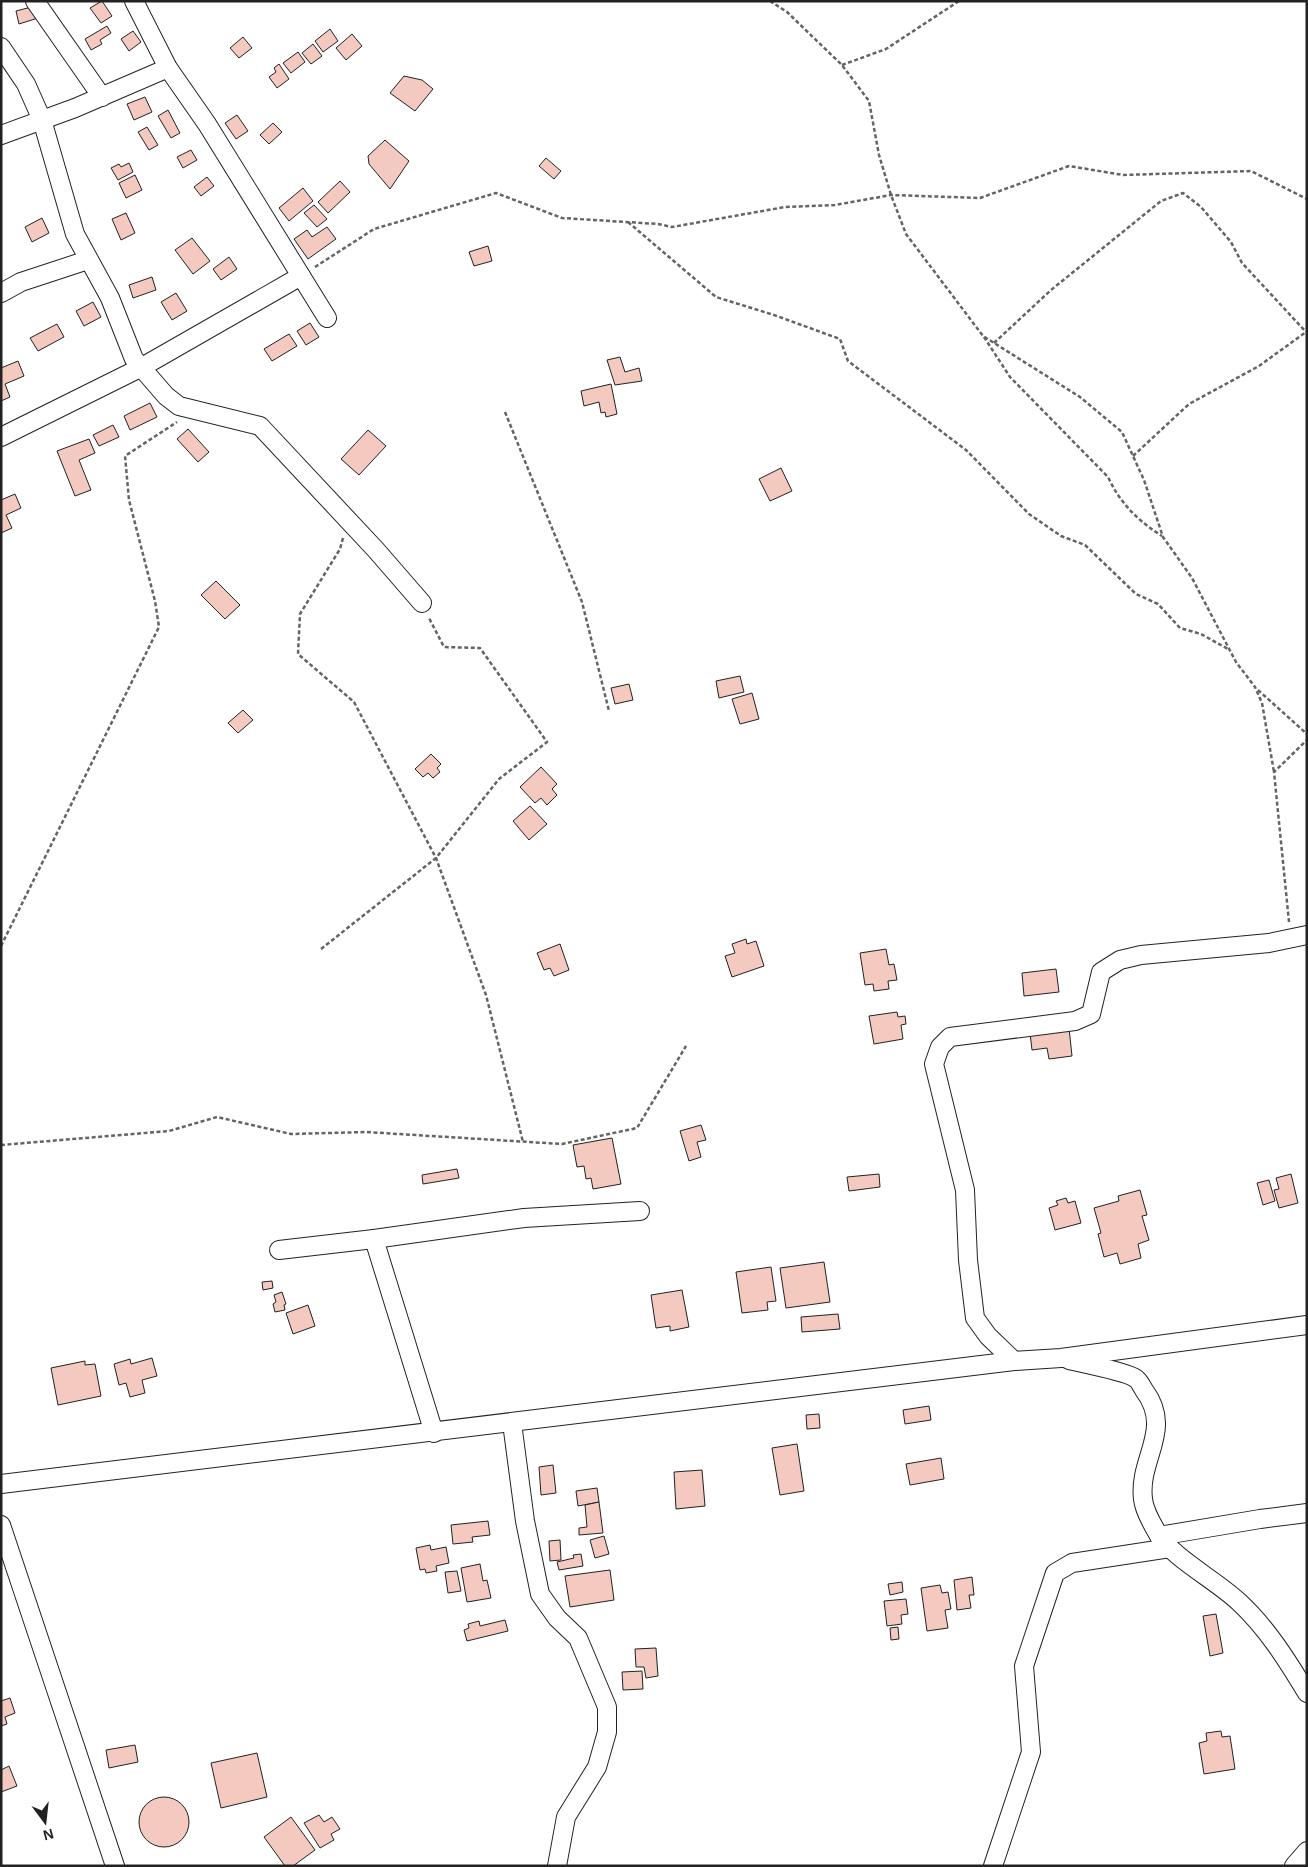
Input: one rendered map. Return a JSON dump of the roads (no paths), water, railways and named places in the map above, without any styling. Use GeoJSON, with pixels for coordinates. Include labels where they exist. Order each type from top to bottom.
{"type":"FeatureCollection","features":[{"type":"Feature","properties":{"kind":"street"},"geometry":{"type":"LineString","coordinates":[[35,1],[102,97]]}},
{"type":"Feature","properties":{"kind":"street"},"geometry":{"type":"LineString","coordinates":[[134,1],[168,68],[207,124],[327,318]]}},
{"type":"Feature","properties":{"kind":"street"},"geometry":{"type":"LineString","coordinates":[[1,47],[26,84],[42,120],[75,234],[110,298],[134,359],[166,396],[179,406],[260,426],[422,603]]}},
{"type":"Feature","properties":{"kind":"street"},"geometry":{"type":"LineString","coordinates":[[1,135],[102,97],[168,68]]}},
{"type":"Feature","properties":{"kind":"street"},"geometry":{"type":"LineString","coordinates":[[1,293],[21,282],[88,260]]}},
{"type":"Feature","properties":{"kind":"street"},"geometry":{"type":"LineString","coordinates":[[1,436],[142,367],[301,276]]}},
{"type":"Feature","properties":{"kind":"street"},"geometry":{"type":"LineString","coordinates":[[1014,1362],[988,1336],[975,1318],[968,1260],[965,1190],[934,1064],[940,1047],[950,1037],[1074,1021],[1091,1014],[1101,972],[1120,960],[1141,955],[1269,943],[1299,936]]}},
{"type":"Feature","properties":{"kind":"street"},"geometry":{"type":"LineString","coordinates":[[279,1250],[524,1218],[640,1211]]}},
{"type":"Feature","properties":{"kind":"street"},"geometry":{"type":"LineString","coordinates":[[374,1239],[434,1433]]}},
{"type":"Feature","properties":{"kind":"street"},"geometry":{"type":"LineString","coordinates":[[1,1484],[1014,1362],[1062,1358],[1307,1325]]}},
{"type":"Feature","properties":{"kind":"street"},"geometry":{"type":"LineString","coordinates":[[1062,1358],[1135,1378],[1149,1397],[1156,1416],[1157,1433],[1146,1472],[1143,1499],[1165,1542],[1238,1602],[1260,1624],[1287,1660],[1307,1693]]}},
{"type":"Feature","properties":{"kind":"street"},"geometry":{"type":"LineString","coordinates":[[512,1423],[529,1545],[540,1594],[557,1618],[578,1638],[607,1707],[607,1732],[597,1767],[566,1817],[557,1866]]}},
{"type":"Feature","properties":{"kind":"street"},"geometry":{"type":"LineString","coordinates":[[993,1866],[1030,1752],[1024,1666],[1055,1573],[1072,1563],[1260,1519],[1307,1513]]}},
{"type":"Feature","properties":{"kind":"street"},"geometry":{"type":"LineString","coordinates":[[1,1525],[116,1866]]}},
{"type":"Feature","properties":{"kind":"street"},"geometry":{"type":"LineString","coordinates":[[1294,1866],[1307,1851]]}}]}
